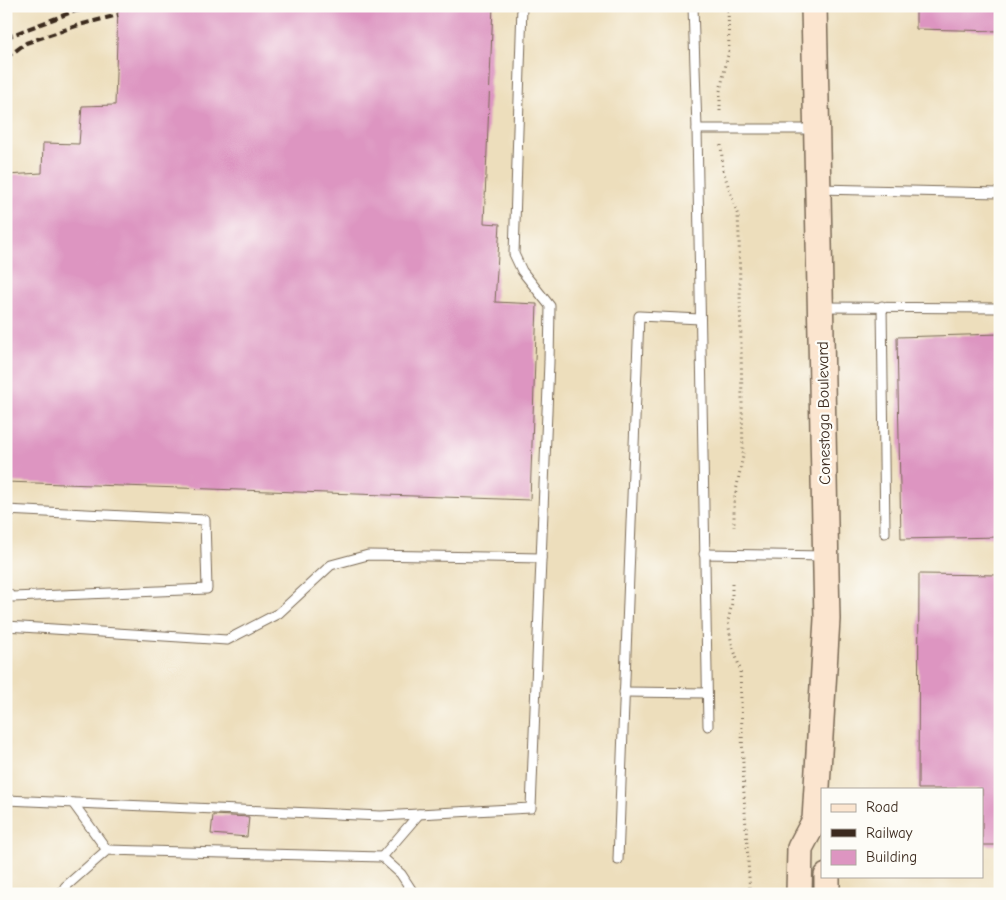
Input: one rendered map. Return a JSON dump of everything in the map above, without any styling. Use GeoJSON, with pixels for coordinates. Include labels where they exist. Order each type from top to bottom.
{"type":"FeatureCollection","features":[{"type":"Feature","properties":{"kind":"street","name":"Conestoga Boulevard"},"geometry":{"type":"LineString","coordinates":[[798,894],[800,848],[818,828],[827,619],[814,6]]}},
{"type":"Feature","properties":{"kind":"street"},"geometry":{"type":"LineString","coordinates":[[827,878],[827,894]]}},
{"type":"Feature","properties":{"kind":"lane"},"geometry":{"type":"LineString","coordinates":[[6,800],[381,816],[531,808],[550,306],[522,271],[514,254],[522,6]]}},
{"type":"Feature","properties":{"kind":"lane"},"geometry":{"type":"LineString","coordinates":[[693,6],[708,726]]}},
{"type":"Feature","properties":{"kind":"lane"},"geometry":{"type":"LineString","coordinates":[[697,129],[817,129]]}},
{"type":"Feature","properties":{"kind":"lane"},"geometry":{"type":"LineString","coordinates":[[818,188],[1000,193]]}},
{"type":"Feature","properties":{"kind":"lane"},"geometry":{"type":"LineString","coordinates":[[821,306],[1000,308]]}},
{"type":"Feature","properties":{"kind":"lane"},"geometry":{"type":"LineString","coordinates":[[882,306],[885,533]]}},
{"type":"Feature","properties":{"kind":"lane"},"geometry":{"type":"LineString","coordinates":[[618,860],[639,316],[700,319]]}},
{"type":"Feature","properties":{"kind":"lane"},"geometry":{"type":"LineString","coordinates":[[6,510],[205,520],[207,589],[13,597],[6,593]]}},
{"type":"Feature","properties":{"kind":"lane"},"geometry":{"type":"LineString","coordinates":[[704,554],[826,556]]}},
{"type":"Feature","properties":{"kind":"lane"},"geometry":{"type":"LineString","coordinates":[[6,626],[227,640],[279,613],[330,565],[368,555],[541,558]]}},
{"type":"Feature","properties":{"kind":"lane"},"geometry":{"type":"LineString","coordinates":[[624,692],[707,693]]}},
{"type":"Feature","properties":{"kind":"lane"},"geometry":{"type":"LineString","coordinates":[[73,803],[108,850]]}},
{"type":"Feature","properties":{"kind":"lane"},"geometry":{"type":"LineString","coordinates":[[382,857],[419,814]]}},
{"type":"Feature","properties":{"kind":"lane"},"geometry":{"type":"LineString","coordinates":[[61,894],[65,887],[108,850],[382,857],[401,874],[414,894]]}},
{"type":"Feature","properties":{"kind":"path"},"geometry":{"type":"LineString","coordinates":[[720,111],[720,91],[729,50],[728,6]]}},
{"type":"Feature","properties":{"kind":"path"},"geometry":{"type":"LineString","coordinates":[[721,145],[723,170],[738,216],[739,236],[744,456],[734,501],[734,527]]}},
{"type":"Feature","properties":{"kind":"path"},"geometry":{"type":"LineString","coordinates":[[732,584],[732,603],[728,621],[730,640],[740,669],[744,795],[750,894]]}},
{"type":"Feature","properties":{"kind":"building"},"geometry":{"type":"Polygon","coordinates":[[[118,6],[493,6],[484,223],[500,224],[495,302],[537,304],[530,500],[6,482],[6,175],[42,173],[43,143],[79,144],[82,106],[115,105],[118,6]]]}},
{"type":"Feature","properties":{"kind":"building"},"geometry":{"type":"Polygon","coordinates":[[[916,6],[1000,6],[1000,31],[916,29],[916,6]]]}},
{"type":"Feature","properties":{"kind":"building"},"geometry":{"type":"Polygon","coordinates":[[[1000,334],[1000,537],[901,539],[897,337],[1000,334]]]}},
{"type":"Feature","properties":{"kind":"building"},"geometry":{"type":"Polygon","coordinates":[[[919,574],[1000,575],[1000,845],[984,845],[984,788],[918,788],[919,574]]]}},
{"type":"Feature","properties":{"kind":"building"},"geometry":{"type":"Polygon","coordinates":[[[213,815],[249,817],[247,837],[211,834],[213,815]]]}},
{"type":"Feature","properties":{"kind":"railway"},"geometry":{"type":"LineString","coordinates":[[6,39],[72,12],[98,6]]}},
{"type":"Feature","properties":{"kind":"railway"},"geometry":{"type":"LineString","coordinates":[[6,58],[26,43],[79,25],[118,15]]}}]}
